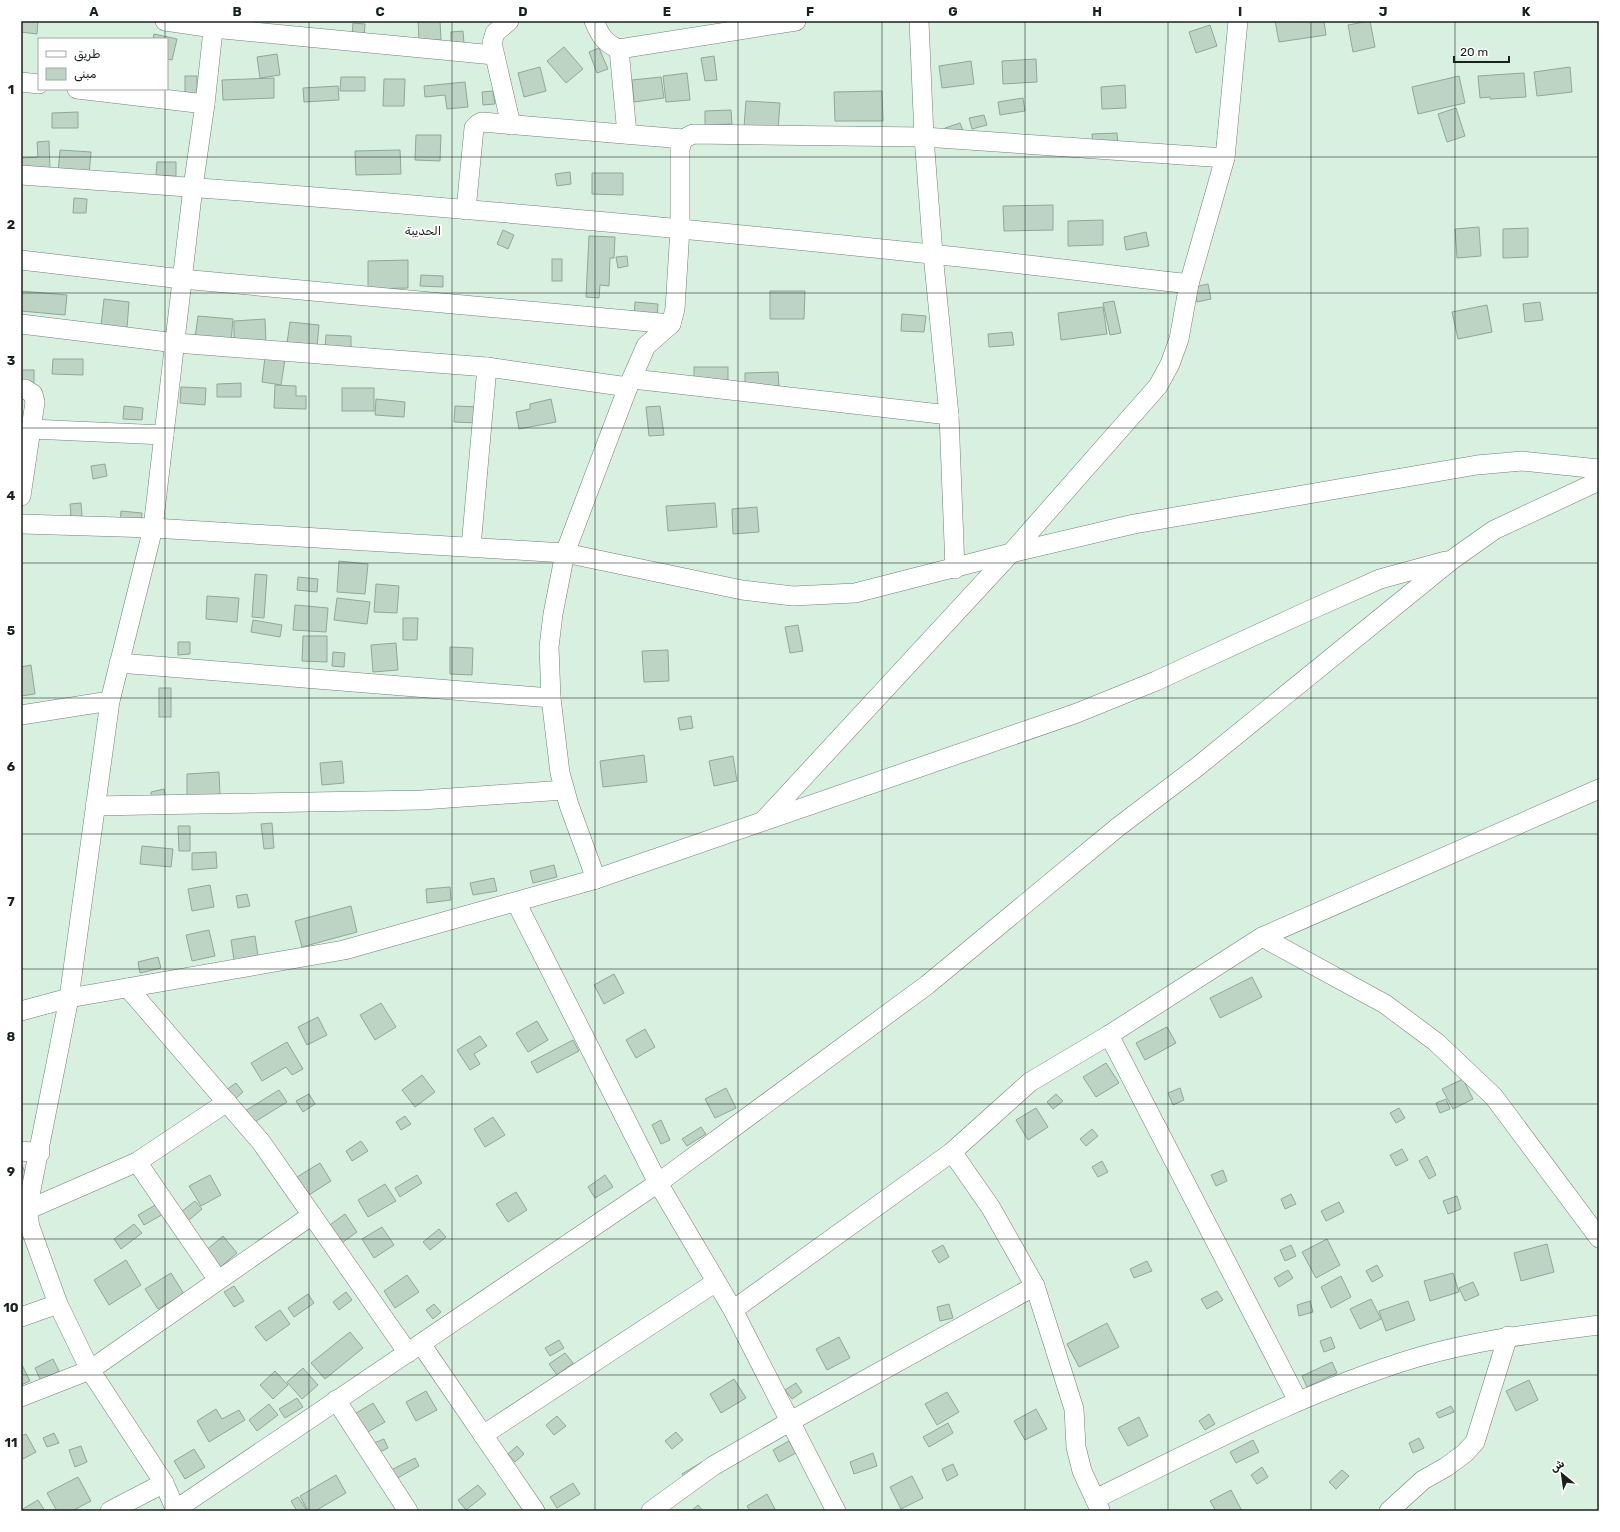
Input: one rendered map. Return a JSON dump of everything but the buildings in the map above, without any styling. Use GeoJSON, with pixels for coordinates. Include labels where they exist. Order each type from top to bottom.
{"type":"FeatureCollection","features":[{"type":"Feature","properties":{"kind":"street"},"geometry":{"type":"LineString","coordinates":[[165,21],[494,54]]}},
{"type":"Feature","properties":{"kind":"street"},"geometry":{"type":"LineString","coordinates":[[509,21],[495,33],[492,43],[511,125]]}},
{"type":"Feature","properties":{"kind":"street"},"geometry":{"type":"LineString","coordinates":[[594,21],[608,45],[619,49],[749,25],[796,21]]}},
{"type":"Feature","properties":{"kind":"street"},"geometry":{"type":"LineString","coordinates":[[919,21],[924,137],[933,254],[949,415],[956,569]]}},
{"type":"Feature","properties":{"kind":"street"},"geometry":{"type":"LineString","coordinates":[[762,822],[1011,553],[1158,386],[1170,364],[1179,339],[1189,284],[1225,158],[1238,21]]}},
{"type":"Feature","properties":{"kind":"street"},"geometry":{"type":"LineString","coordinates":[[214,25],[205,104],[193,187],[176,344],[153,528],[110,701],[69,998],[28,1210],[30,1227],[58,1304],[90,1370],[164,1483],[176,1510],[336,1400],[658,1183],[926,985],[1118,827],[1197,767],[1453,559],[1494,530],[1599,481]]}},
{"type":"Feature","properties":{"kind":"street"},"geometry":{"type":"LineString","coordinates":[[619,49],[627,134]]}},
{"type":"Feature","properties":{"kind":"street"},"geometry":{"type":"LineString","coordinates":[[21,82],[38,84]]}},
{"type":"Feature","properties":{"kind":"street"},"geometry":{"type":"LineString","coordinates":[[86,90],[205,104]]}},
{"type":"Feature","properties":{"kind":"street"},"geometry":{"type":"LineString","coordinates":[[466,210],[474,128],[482,122],[683,139],[693,134],[924,137],[1225,158]]}},
{"type":"Feature","properties":{"kind":"street"},"geometry":{"type":"LineString","coordinates":[[596,879],[564,790],[560,773],[551,698],[549,647],[553,614],[565,553],[630,383],[646,346],[671,324],[675,309],[680,229],[680,149],[683,139]]}},
{"type":"Feature","properties":{"kind":"street"},"geometry":{"type":"LineString","coordinates":[[21,175],[193,187],[680,229],[933,254],[1189,284]]}},
{"type":"Feature","properties":{"kind":"street"},"geometry":{"type":"LineString","coordinates":[[21,260],[182,279],[671,324]]}},
{"type":"Feature","properties":{"kind":"street"},"geometry":{"type":"LineString","coordinates":[[21,324],[176,344],[487,367],[949,415]]}},
{"type":"Feature","properties":{"kind":"street"},"geometry":{"type":"LineString","coordinates":[[471,547],[487,367]]}},
{"type":"Feature","properties":{"kind":"street"},"geometry":{"type":"LineString","coordinates":[[21,389],[25,389],[33,394],[35,402],[21,496]]}},
{"type":"Feature","properties":{"kind":"street"},"geometry":{"type":"LineString","coordinates":[[31,429],[164,435]]}},
{"type":"Feature","properties":{"kind":"street"},"geometry":{"type":"LineString","coordinates":[[21,524],[153,528],[565,553],[742,590],[793,596],[855,593],[956,569],[1011,553],[1134,524],[1477,465],[1522,461],[1599,469]]}},
{"type":"Feature","properties":{"kind":"street"},"geometry":{"type":"LineString","coordinates":[[21,1011],[69,998],[344,950],[596,879],[1077,713],[1156,681],[1308,611],[1380,580],[1453,559]]}},
{"type":"Feature","properties":{"kind":"street"},"geometry":{"type":"LineString","coordinates":[[119,663],[551,698]]}},
{"type":"Feature","properties":{"kind":"street"},"geometry":{"type":"LineString","coordinates":[[21,715],[110,701]]}},
{"type":"Feature","properties":{"kind":"street"},"geometry":{"type":"LineString","coordinates":[[732,1310],[952,1152],[1030,1082],[1109,1035],[1262,937],[1599,789]]}},
{"type":"Feature","properties":{"kind":"street"},"geometry":{"type":"LineString","coordinates":[[95,806],[422,800],[564,790]]}},
{"type":"Feature","properties":{"kind":"street"},"geometry":{"type":"LineString","coordinates":[[516,902],[658,1183],[732,1310],[836,1511]]}},
{"type":"Feature","properties":{"kind":"street"},"geometry":{"type":"LineString","coordinates":[[1262,937],[1385,1004],[1436,1042],[1494,1097],[1599,1238]]}},
{"type":"Feature","properties":{"kind":"street"},"geometry":{"type":"LineString","coordinates":[[128,988],[262,1142],[312,1215],[483,1435],[535,1511]]}},
{"type":"Feature","properties":{"kind":"street"},"geometry":{"type":"LineString","coordinates":[[1109,1035],[1298,1401]]}},
{"type":"Feature","properties":{"kind":"street"},"geometry":{"type":"LineString","coordinates":[[28,1210],[137,1162],[227,1102]]}},
{"type":"Feature","properties":{"kind":"street"},"geometry":{"type":"LineString","coordinates":[[21,1151],[40,1153]]}},
{"type":"Feature","properties":{"kind":"street"},"geometry":{"type":"LineString","coordinates":[[952,1152],[990,1208],[1035,1286],[1074,1409],[1076,1447],[1082,1470],[1098,1505],[1298,1401],[1415,1358],[1508,1336],[1599,1325]]}},
{"type":"Feature","properties":{"kind":"street"},"geometry":{"type":"LineString","coordinates":[[137,1162],[218,1280]]}},
{"type":"Feature","properties":{"kind":"street"},"geometry":{"type":"LineString","coordinates":[[21,1397],[90,1370],[312,1215]]}},
{"type":"Feature","properties":{"kind":"street"},"geometry":{"type":"LineString","coordinates":[[483,1435],[716,1282]]}},
{"type":"Feature","properties":{"kind":"street"},"geometry":{"type":"LineString","coordinates":[[651,1511],[713,1466],[789,1422],[1035,1286]]}},
{"type":"Feature","properties":{"kind":"street"},"geometry":{"type":"LineString","coordinates":[[21,1317],[58,1304]]}},
{"type":"Feature","properties":{"kind":"street"},"geometry":{"type":"LineString","coordinates":[[1389,1511],[1423,1480],[1452,1463],[1476,1442],[1508,1336]]}},
{"type":"Feature","properties":{"kind":"street"},"geometry":{"type":"LineString","coordinates":[[336,1400],[408,1511]]}},
{"type":"Feature","properties":{"kind":"street"},"geometry":{"type":"LineString","coordinates":[[110,1511],[164,1483]]}},
{"type":"Feature","properties":{"kind":"district","name":"الحديبة"},"geometry":{"type":"Point","coordinates":[423,231]}}]}
